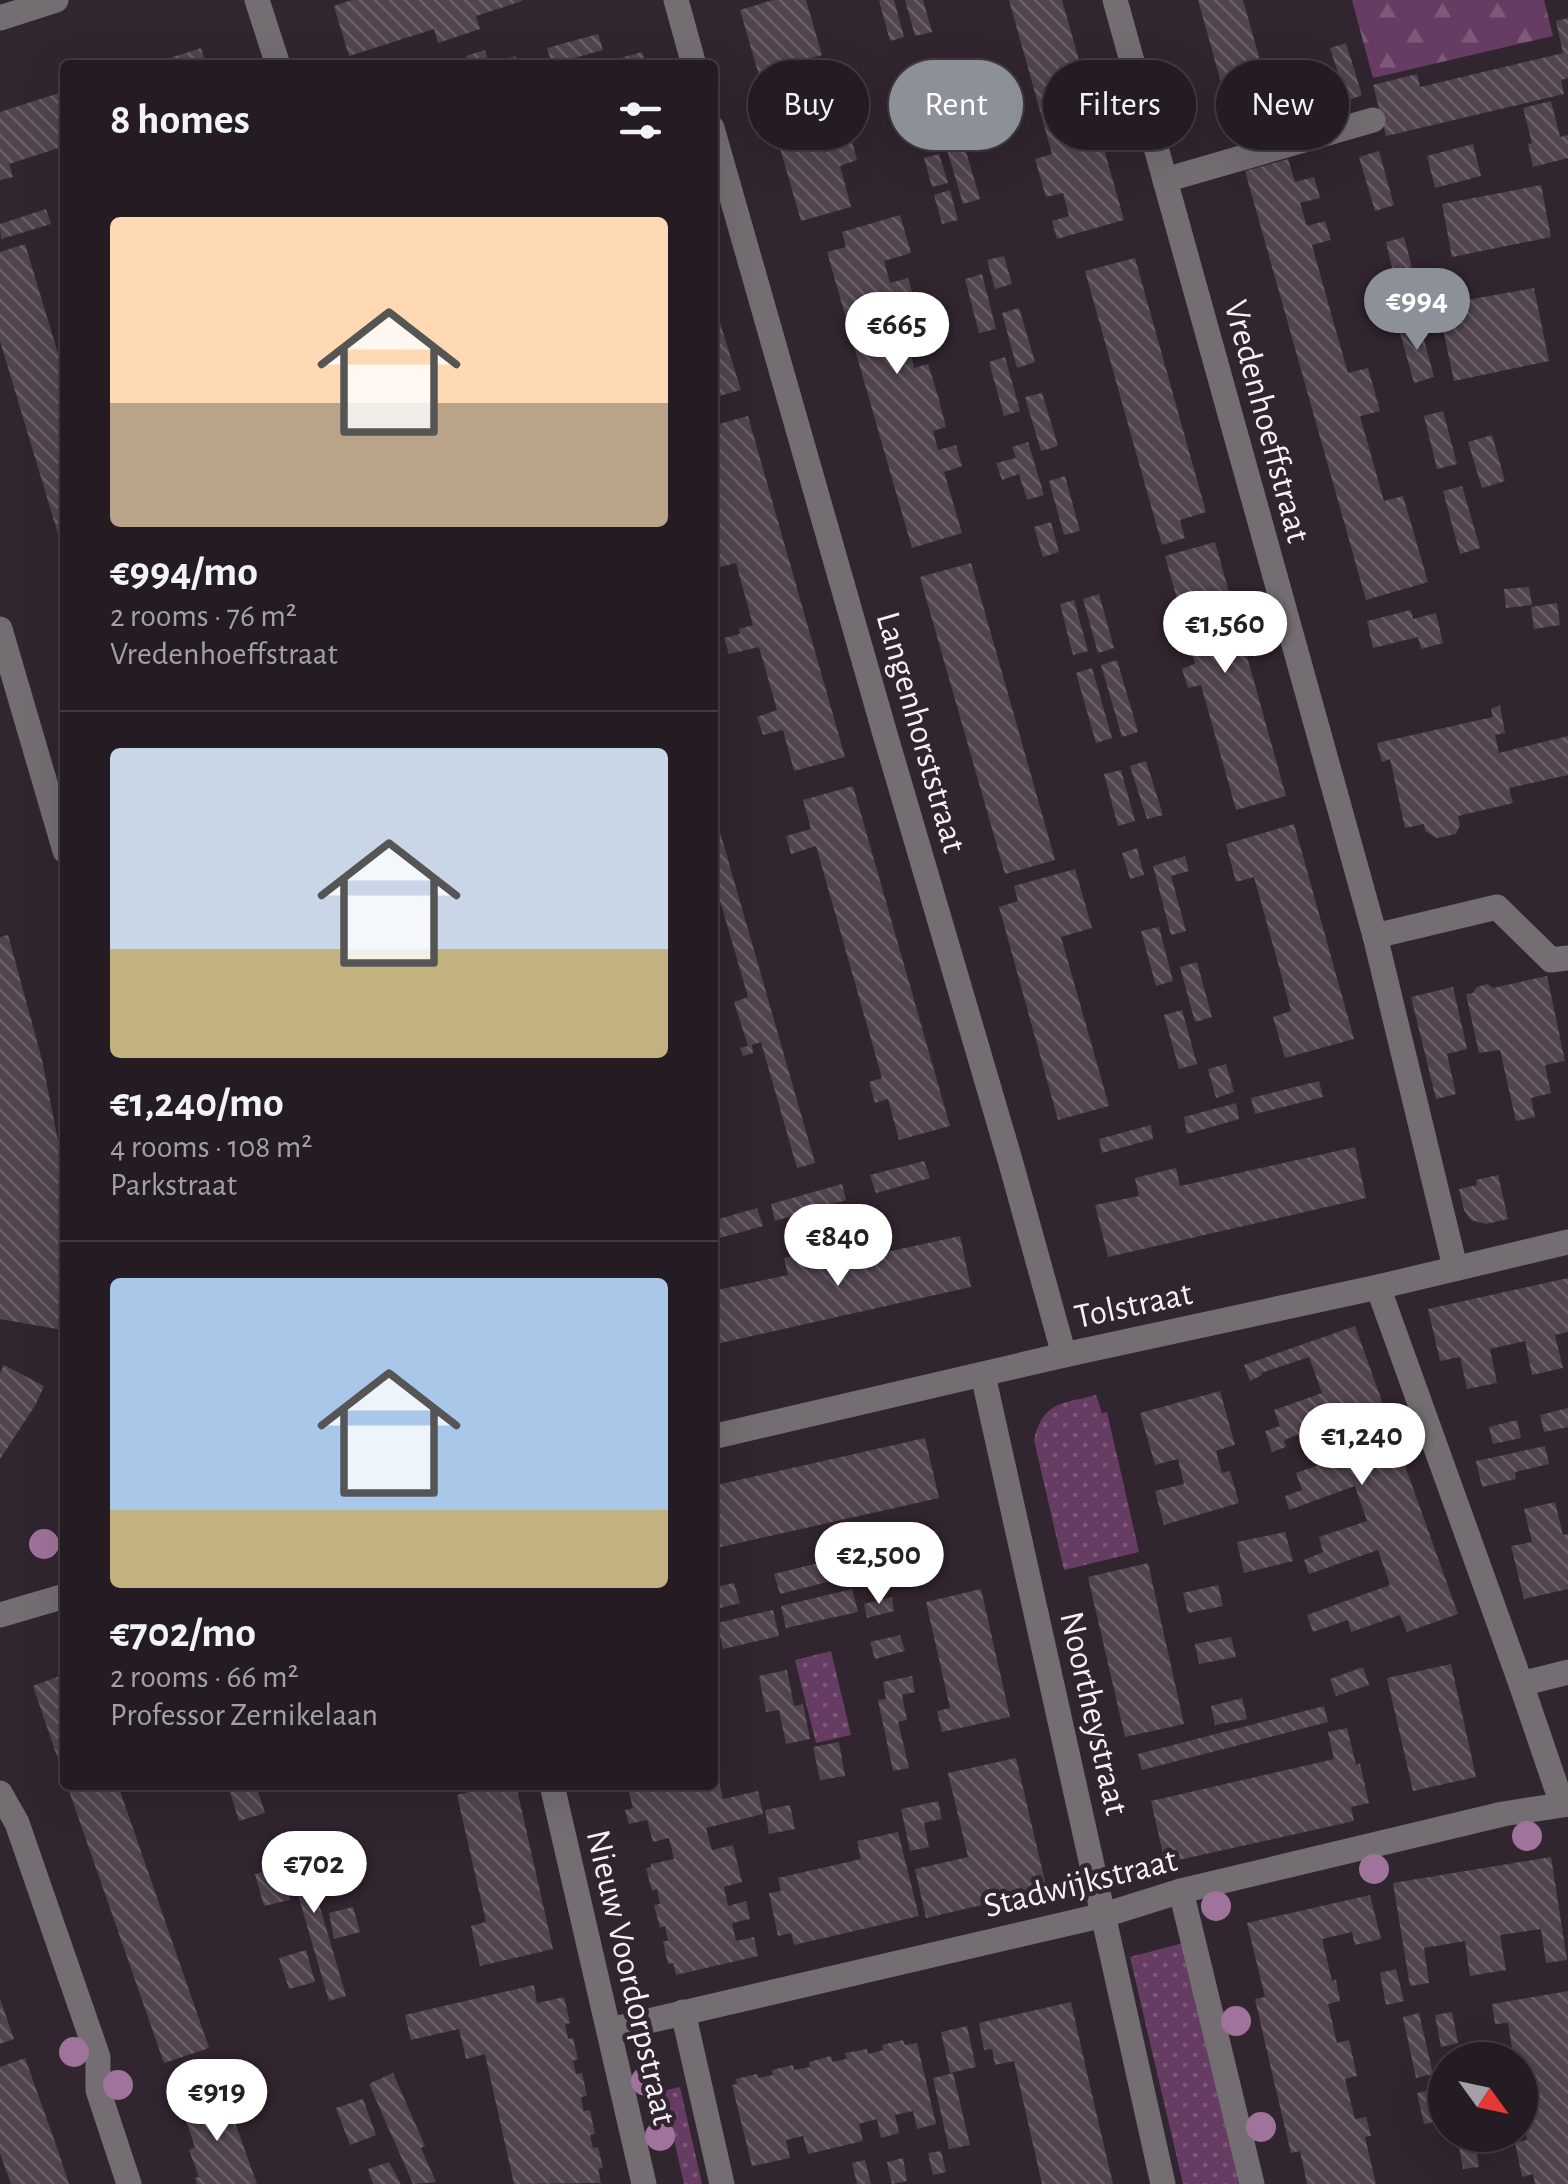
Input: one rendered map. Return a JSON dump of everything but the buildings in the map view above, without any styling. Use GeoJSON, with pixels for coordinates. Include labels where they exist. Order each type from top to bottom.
{"type":"FeatureCollection","features":[{"type":"Feature","properties":{"kind":"street"},"geometry":{"type":"LineString","coordinates":[[0,18],[56,0]]}},
{"type":"Feature","properties":{"kind":"street"},"geometry":{"type":"LineString","coordinates":[[258,0],[276,60]]}},
{"type":"Feature","properties":{"kind":"street","name":"Vredenhoeffstraat"},"geometry":{"type":"LineString","coordinates":[[1115,0],[1375,936],[1455,1267]]}},
{"type":"Feature","properties":{"kind":"street"},"geometry":{"type":"LineString","coordinates":[[678,9],[693,60]]}},
{"type":"Feature","properties":{"kind":"street"},"geometry":{"type":"LineString","coordinates":[[1165,180],[1373,120]]}},
{"type":"Feature","properties":{"kind":"street","name":"Langenhorststraat"},"geometry":{"type":"LineString","coordinates":[[718,149],[1064,1355]]}},
{"type":"Feature","properties":{"kind":"street"},"geometry":{"type":"LineString","coordinates":[[0,629],[60,834]]}},
{"type":"Feature","properties":{"kind":"street"},"geometry":{"type":"LineString","coordinates":[[1375,936],[1496,907],[1551,960],[1568,958]]}},
{"type":"Feature","properties":{"kind":"street","name":"Tolstraat"},"geometry":{"type":"LineString","coordinates":[[718,1436],[1568,1242]]}},
{"type":"Feature","properties":{"kind":"street"},"geometry":{"type":"LineString","coordinates":[[1378,1287],[1565,1804]]}},
{"type":"Feature","properties":{"kind":"street","name":"Noortheystraat"},"geometry":{"type":"LineString","coordinates":[[983,1375],[1163,2184]]}},
{"type":"Feature","properties":{"kind":"street"},"geometry":{"type":"LineString","coordinates":[[0,1616],[60,1598]]}},
{"type":"Feature","properties":{"kind":"street"},"geometry":{"type":"LineString","coordinates":[[1522,1684],[1568,1672]]}},
{"type":"Feature","properties":{"kind":"street","name":"Nieuw Voordorpstraat"},"geometry":{"type":"LineString","coordinates":[[553,1790],[644,2184]]}},
{"type":"Feature","properties":{"kind":"street"},"geometry":{"type":"LineString","coordinates":[[0,1793],[18,1823],[98,2056],[98,2090],[129,2184]]}},
{"type":"Feature","properties":{"kind":"street","name":"Stadwijkstraat"},"geometry":{"type":"LineString","coordinates":[[610,2030],[1104,1915],[1181,1892],[1503,1814],[1565,1804]]}},
{"type":"Feature","properties":{"kind":"street"},"geometry":{"type":"LineString","coordinates":[[1181,1892],[1252,2184]]}},
{"type":"Feature","properties":{"kind":"street","name":"Nieuw Voordorpstraat"},"geometry":{"type":"LineString","coordinates":[[683,2012],[722,2184]]}},
{"type":"Feature","properties":{"kind":"green space"},"geometry":{"type":"Polygon","coordinates":[[[1352,0],[1544,0],[1553,36],[1373,78],[1352,0]]]}},
{"type":"Feature","properties":{"kind":"green space"},"geometry":{"type":"Polygon","coordinates":[[[1096,1395],[1102,1413],[1107,1412],[1139,1552],[1064,1570],[1034,1440],[1049,1411],[1096,1395]]]}},
{"type":"Feature","properties":{"kind":"green space"},"geometry":{"type":"Polygon","coordinates":[[[831,1651],[851,1735],[816,1743],[795,1660],[831,1651]]]}},
{"type":"Feature","properties":{"kind":"green space"},"geometry":{"type":"Polygon","coordinates":[[[1183,1943],[1239,2184],[1183,2184],[1130,1957],[1183,1943]]]}},
{"type":"Feature","properties":{"kind":"green space"},"geometry":{"type":"Polygon","coordinates":[[[680,2087],[702,2184],[684,2184],[663,2091],[680,2087]]]}}]}
